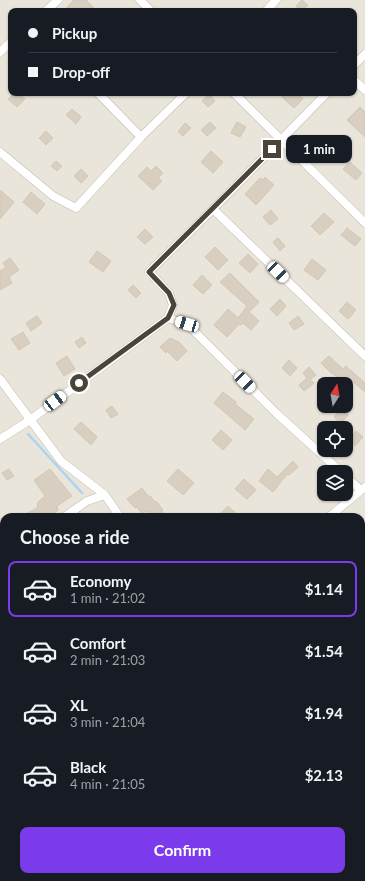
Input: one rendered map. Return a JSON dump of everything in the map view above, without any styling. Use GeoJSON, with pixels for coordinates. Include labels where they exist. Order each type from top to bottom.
{"type":"FeatureCollection","features":[{"type":"Feature","properties":{"kind":"street"},"geometry":{"type":"LineString","coordinates":[[49,8],[58,0]]}},
{"type":"Feature","properties":{"kind":"street"},"geometry":{"type":"LineString","coordinates":[[140,0],[147,8]]}},
{"type":"Feature","properties":{"kind":"street"},"geometry":{"type":"LineString","coordinates":[[269,8],[276,0]]}},
{"type":"Feature","properties":{"kind":"street"},"geometry":{"type":"LineString","coordinates":[[0,52],[8,45]]}},
{"type":"Feature","properties":{"kind":"street"},"geometry":{"type":"LineString","coordinates":[[357,62],[365,54]]}},
{"type":"Feature","properties":{"kind":"street"},"geometry":{"type":"LineString","coordinates":[[357,83],[365,90]]}},
{"type":"Feature","properties":{"kind":"street"},"geometry":{"type":"LineString","coordinates":[[101,96],[141,137]]}},
{"type":"Feature","properties":{"kind":"street"},"geometry":{"type":"LineString","coordinates":[[0,152],[53,196],[76,208],[141,137],[183,96]]}},
{"type":"Feature","properties":{"kind":"street"},"geometry":{"type":"LineString","coordinates":[[237,96],[365,223]]}},
{"type":"Feature","properties":{"kind":"street"},"geometry":{"type":"LineString","coordinates":[[0,439],[30,420],[168,318],[174,305],[169,293],[149,272],[324,96]]}},
{"type":"Feature","properties":{"kind":"street"},"geometry":{"type":"LineString","coordinates":[[213,208],[365,356]]}},
{"type":"Feature","properties":{"kind":"street"},"geometry":{"type":"LineString","coordinates":[[168,318],[187,324],[276,413],[333,465]]}},
{"type":"Feature","properties":{"kind":"street"},"geometry":{"type":"LineString","coordinates":[[0,379],[61,461],[105,495],[117,513]]}},
{"type":"Feature","properties":{"kind":"street"},"geometry":{"type":"LineString","coordinates":[[335,513],[363,489],[353,481]]}},
{"type":"Feature","properties":{"kind":"street"},"geometry":{"type":"LineString","coordinates":[[70,513],[87,501],[105,495]]}},
{"type":"Feature","properties":{"kind":"shaded area"},"geometry":{"type":"Polygon","coordinates":[[[0,0],[365,0],[365,513],[0,513],[0,0]]]}},
{"type":"Feature","properties":{"kind":"building"},"geometry":{"type":"Polygon","coordinates":[[[74,0],[86,0],[94,8],[68,8],[67,7],[74,0]]]}},
{"type":"Feature","properties":{"kind":"building"},"geometry":{"type":"Polygon","coordinates":[[[302,0],[308,5],[304,8],[298,8],[296,6],[302,0]]]}},
{"type":"Feature","properties":{"kind":"building"},"geometry":{"type":"Polygon","coordinates":[[[11,96],[22,96],[25,99],[17,107],[8,99],[11,96]]]}},
{"type":"Feature","properties":{"kind":"building"},"geometry":{"type":"Polygon","coordinates":[[[207,96],[211,96],[215,101],[208,107],[202,101],[207,96]]]}},
{"type":"Feature","properties":{"kind":"building"},"geometry":{"type":"Polygon","coordinates":[[[300,96],[303,99],[294,108],[282,97],[300,96]]]}},
{"type":"Feature","properties":{"kind":"building"},"geometry":{"type":"Polygon","coordinates":[[[360,107],[365,112],[365,137],[347,120],[360,107]]]}},
{"type":"Feature","properties":{"kind":"building"},"geometry":{"type":"Polygon","coordinates":[[[72,109],[81,117],[76,124],[66,115],[72,109]]]}},
{"type":"Feature","properties":{"kind":"building"},"geometry":{"type":"Polygon","coordinates":[[[210,122],[216,128],[207,136],[201,130],[210,122]]]}},
{"type":"Feature","properties":{"kind":"building"},"geometry":{"type":"Polygon","coordinates":[[[237,122],[246,127],[240,137],[231,133],[237,122]]]}},
{"type":"Feature","properties":{"kind":"building"},"geometry":{"type":"Polygon","coordinates":[[[185,123],[191,128],[183,136],[178,132],[185,123]]]}},
{"type":"Feature","properties":{"kind":"building"},"geometry":{"type":"Polygon","coordinates":[[[46,131],[53,138],[46,145],[39,138],[46,131]]]}},
{"type":"Feature","properties":{"kind":"building"},"geometry":{"type":"Polygon","coordinates":[[[322,145],[330,153],[320,162],[312,153],[322,145]]]}},
{"type":"Feature","properties":{"kind":"building"},"geometry":{"type":"Polygon","coordinates":[[[211,151],[223,162],[213,173],[201,162],[211,151]]]}},
{"type":"Feature","properties":{"kind":"building"},"geometry":{"type":"Polygon","coordinates":[[[56,161],[62,166],[57,171],[51,166],[56,161]]]}},
{"type":"Feature","properties":{"kind":"building"},"geometry":{"type":"Polygon","coordinates":[[[350,162],[362,173],[356,180],[343,169],[350,162]]]}},
{"type":"Feature","properties":{"kind":"building"},"geometry":{"type":"Polygon","coordinates":[[[156,166],[163,173],[158,178],[162,181],[153,190],[138,176],[147,167],[151,171],[156,166]]]}},
{"type":"Feature","properties":{"kind":"building"},"geometry":{"type":"Polygon","coordinates":[[[81,169],[88,176],[81,183],[74,176],[81,169]]]}},
{"type":"Feature","properties":{"kind":"building"},"geometry":{"type":"Polygon","coordinates":[[[265,177],[274,185],[256,205],[245,194],[260,178],[263,180],[265,177]]]}},
{"type":"Feature","properties":{"kind":"building"},"geometry":{"type":"Polygon","coordinates":[[[0,190],[14,202],[0,219],[0,190]]]}},
{"type":"Feature","properties":{"kind":"building"},"geometry":{"type":"Polygon","coordinates":[[[31,192],[45,204],[37,214],[23,202],[31,192]]]}},
{"type":"Feature","properties":{"kind":"building"},"geometry":{"type":"Polygon","coordinates":[[[271,210],[278,219],[270,225],[263,217],[271,210]]]}},
{"type":"Feature","properties":{"kind":"building"},"geometry":{"type":"Polygon","coordinates":[[[324,213],[334,222],[320,235],[311,226],[324,213]]]}},
{"type":"Feature","properties":{"kind":"building"},"geometry":{"type":"Polygon","coordinates":[[[347,228],[361,239],[355,246],[341,235],[347,228]]]}},
{"type":"Feature","properties":{"kind":"building"},"geometry":{"type":"Polygon","coordinates":[[[145,229],[153,237],[145,244],[137,237],[145,229]]]}},
{"type":"Feature","properties":{"kind":"building"},"geometry":{"type":"Polygon","coordinates":[[[278,238],[285,246],[280,251],[273,242],[278,238]]]}},
{"type":"Feature","properties":{"kind":"building"},"geometry":{"type":"Polygon","coordinates":[[[215,247],[228,260],[218,270],[205,257],[215,247]]]}},
{"type":"Feature","properties":{"kind":"building"},"geometry":{"type":"Polygon","coordinates":[[[97,251],[111,261],[103,272],[89,262],[97,251]]]}},
{"type":"Feature","properties":{"kind":"building"},"geometry":{"type":"Polygon","coordinates":[[[248,254],[258,264],[250,273],[239,263],[248,254]]]}},
{"type":"Feature","properties":{"kind":"building"},"geometry":{"type":"Polygon","coordinates":[[[10,258],[19,270],[9,277],[12,283],[0,290],[0,271],[6,268],[3,263],[10,258]]]}},
{"type":"Feature","properties":{"kind":"building"},"geometry":{"type":"Polygon","coordinates":[[[312,259],[326,270],[318,280],[304,270],[312,259]]]}},
{"type":"Feature","properties":{"kind":"building"},"geometry":{"type":"Polygon","coordinates":[[[230,273],[259,302],[249,312],[259,321],[251,330],[243,323],[241,325],[239,324],[227,337],[214,325],[228,309],[238,318],[247,306],[220,282],[230,273]]]}},
{"type":"Feature","properties":{"kind":"building"},"geometry":{"type":"Polygon","coordinates":[[[202,275],[212,285],[203,294],[193,285],[202,275]]]}},
{"type":"Feature","properties":{"kind":"building"},"geometry":{"type":"Polygon","coordinates":[[[133,285],[141,293],[136,298],[128,290],[133,285]]]}},
{"type":"Feature","properties":{"kind":"building"},"geometry":{"type":"Polygon","coordinates":[[[280,299],[286,306],[277,316],[270,309],[280,299]]]}},
{"type":"Feature","properties":{"kind":"building"},"geometry":{"type":"Polygon","coordinates":[[[347,302],[356,310],[348,319],[339,311],[347,302]]]}},
{"type":"Feature","properties":{"kind":"building"},"geometry":{"type":"Polygon","coordinates":[[[37,316],[42,323],[31,331],[26,323],[37,316]]]}},
{"type":"Feature","properties":{"kind":"building"},"geometry":{"type":"Polygon","coordinates":[[[298,316],[304,324],[294,330],[289,323],[298,316]]]}},
{"type":"Feature","properties":{"kind":"building"},"geometry":{"type":"Polygon","coordinates":[[[23,332],[30,343],[19,350],[11,339],[23,332]]]}},
{"type":"Feature","properties":{"kind":"building"},"geometry":{"type":"Polygon","coordinates":[[[82,337],[86,343],[79,348],[75,342],[82,337]]]}},
{"type":"Feature","properties":{"kind":"building"},"geometry":{"type":"Polygon","coordinates":[[[170,338],[179,342],[187,351],[177,361],[167,351],[166,353],[160,347],[170,338]]]}},
{"type":"Feature","properties":{"kind":"building"},"geometry":{"type":"Polygon","coordinates":[[[67,356],[75,369],[64,376],[56,363],[67,356]]]}},
{"type":"Feature","properties":{"kind":"building"},"geometry":{"type":"Polygon","coordinates":[[[329,356],[343,369],[346,366],[365,383],[365,392],[353,382],[353,377],[337,377],[321,363],[329,356]]]}},
{"type":"Feature","properties":{"kind":"building"},"geometry":{"type":"Polygon","coordinates":[[[289,360],[297,368],[290,376],[282,368],[289,360]]]}},
{"type":"Feature","properties":{"kind":"building"},"geometry":{"type":"Polygon","coordinates":[[[309,367],[316,375],[310,380],[314,383],[304,391],[299,385],[307,378],[303,373],[309,367]]]}},
{"type":"Feature","properties":{"kind":"building"},"geometry":{"type":"Polygon","coordinates":[[[223,392],[254,419],[245,430],[214,403],[223,392]]]}},
{"type":"Feature","properties":{"kind":"building"},"geometry":{"type":"Polygon","coordinates":[[[112,406],[118,414],[111,418],[106,410],[112,406]]]}},
{"type":"Feature","properties":{"kind":"building"},"geometry":{"type":"Polygon","coordinates":[[[338,413],[346,413],[348,415],[343,421],[339,421],[334,417],[338,413]]]}},
{"type":"Feature","properties":{"kind":"building"},"geometry":{"type":"Polygon","coordinates":[[[81,422],[97,437],[91,445],[74,429],[81,422]]]}},
{"type":"Feature","properties":{"kind":"building"},"geometry":{"type":"Polygon","coordinates":[[[221,430],[232,440],[223,450],[212,440],[221,430]]]}},
{"type":"Feature","properties":{"kind":"building"},"geometry":{"type":"Polygon","coordinates":[[[356,431],[363,437],[355,446],[353,444],[353,434],[356,431]]]}},
{"type":"Feature","properties":{"kind":"building"},"geometry":{"type":"Polygon","coordinates":[[[293,461],[298,467],[289,475],[287,474],[273,492],[259,481],[268,469],[277,477],[293,461]]]}},
{"type":"Feature","properties":{"kind":"building"},"geometry":{"type":"Polygon","coordinates":[[[9,469],[14,476],[7,480],[2,473],[9,469]]]}},
{"type":"Feature","properties":{"kind":"building"},"geometry":{"type":"Polygon","coordinates":[[[50,469],[72,496],[57,506],[58,510],[54,513],[28,513],[37,508],[38,502],[45,496],[34,480],[50,469]]]}},
{"type":"Feature","properties":{"kind":"building"},"geometry":{"type":"Polygon","coordinates":[[[178,469],[194,483],[183,495],[167,481],[178,469]]]}},
{"type":"Feature","properties":{"kind":"building"},"geometry":{"type":"Polygon","coordinates":[[[244,479],[256,490],[247,499],[235,489],[244,479]]]}},
{"type":"Feature","properties":{"kind":"building"},"geometry":{"type":"Polygon","coordinates":[[[142,488],[148,496],[150,496],[155,502],[156,501],[163,510],[161,511],[163,513],[147,513],[146,511],[141,513],[137,507],[135,508],[127,499],[142,488]]]}},
{"type":"Feature","properties":{"kind":"building"},"geometry":{"type":"Polygon","coordinates":[[[228,506],[236,513],[221,513],[228,506]]]}},
{"type":"Feature","properties":{"kind":"waterway"},"geometry":{"type":"LineString","coordinates":[[28,434],[82,493]]}},
{"type":"Feature","properties":{"kind":"route"},"geometry":{"type":"LineString","coordinates":[[79,383],[168,318],[174,305],[169,293],[149,272],[272,149]]}}]}
